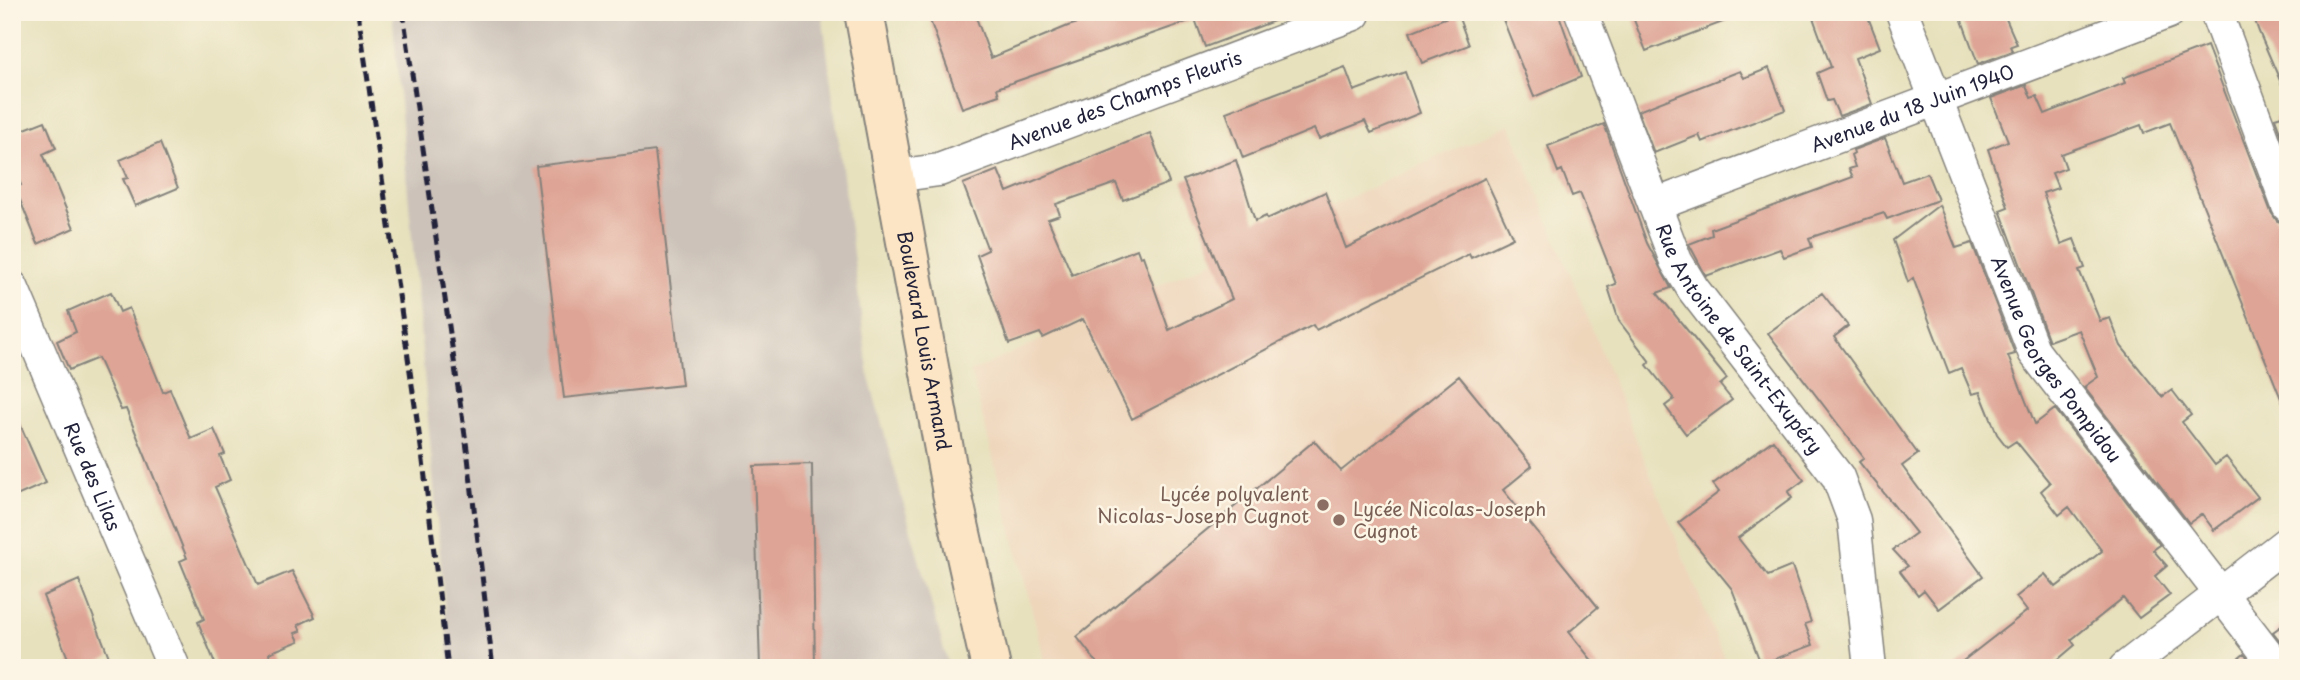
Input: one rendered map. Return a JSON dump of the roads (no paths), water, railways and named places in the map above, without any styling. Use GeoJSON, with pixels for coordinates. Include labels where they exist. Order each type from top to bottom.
{"type":"FeatureCollection","features":[{"type":"Feature","properties":{"kind":"main road","name":"Boulevard Louis Armand"},"geometry":{"type":"LineString","coordinates":[[864,12],[954,503],[991,668]]}},
{"type":"Feature","properties":{"kind":"street","name":"Rue Antoine de Saint-Exupéry"},"geometry":{"type":"LineString","coordinates":[[1581,12],[1676,261],[1693,289],[1838,477],[1854,520],[1870,668]]}},
{"type":"Feature","properties":{"kind":"street","name":"Avenue Georges Pompidou"},"geometry":{"type":"LineString","coordinates":[[1902,12],[2034,352],[2278,668]]}},
{"type":"Feature","properties":{"kind":"street","name":"Avenue du 18 Juin 1940"},"geometry":{"type":"LineString","coordinates":[[1655,205],[2169,12]]}},
{"type":"Feature","properties":{"kind":"street"},"geometry":{"type":"LineString","coordinates":[[2216,12],[2288,206]]}},
{"type":"Feature","properties":{"kind":"street","name":"Avenue des Champs Fleuris"},"geometry":{"type":"LineString","coordinates":[[895,176],[939,170],[1354,14]]}},
{"type":"Feature","properties":{"kind":"street","name":"Rue des Lilas"},"geometry":{"type":"LineString","coordinates":[[12,287],[174,668]]}},
{"type":"Feature","properties":{"kind":"street"},"geometry":{"type":"LineString","coordinates":[[2125,668],[2288,542]]}},
{"type":"Feature","properties":{"kind":"railway"},"geometry":{"type":"LineString","coordinates":[[358,12],[423,461],[448,668]]}},
{"type":"Feature","properties":{"kind":"railway"},"geometry":{"type":"LineString","coordinates":[[403,12],[467,449],[493,668]]}},
{"type":"Feature","properties":{"kind":"place","name":"Lycée polyvalent Nicolas-Joseph Cugnot"},"geometry":{"type":"Point","coordinates":[1323,505]}},
{"type":"Feature","properties":{"kind":"place","name":"Lycée Nicolas-Joseph Cugnot"},"geometry":{"type":"Point","coordinates":[1339,520]}}]}
